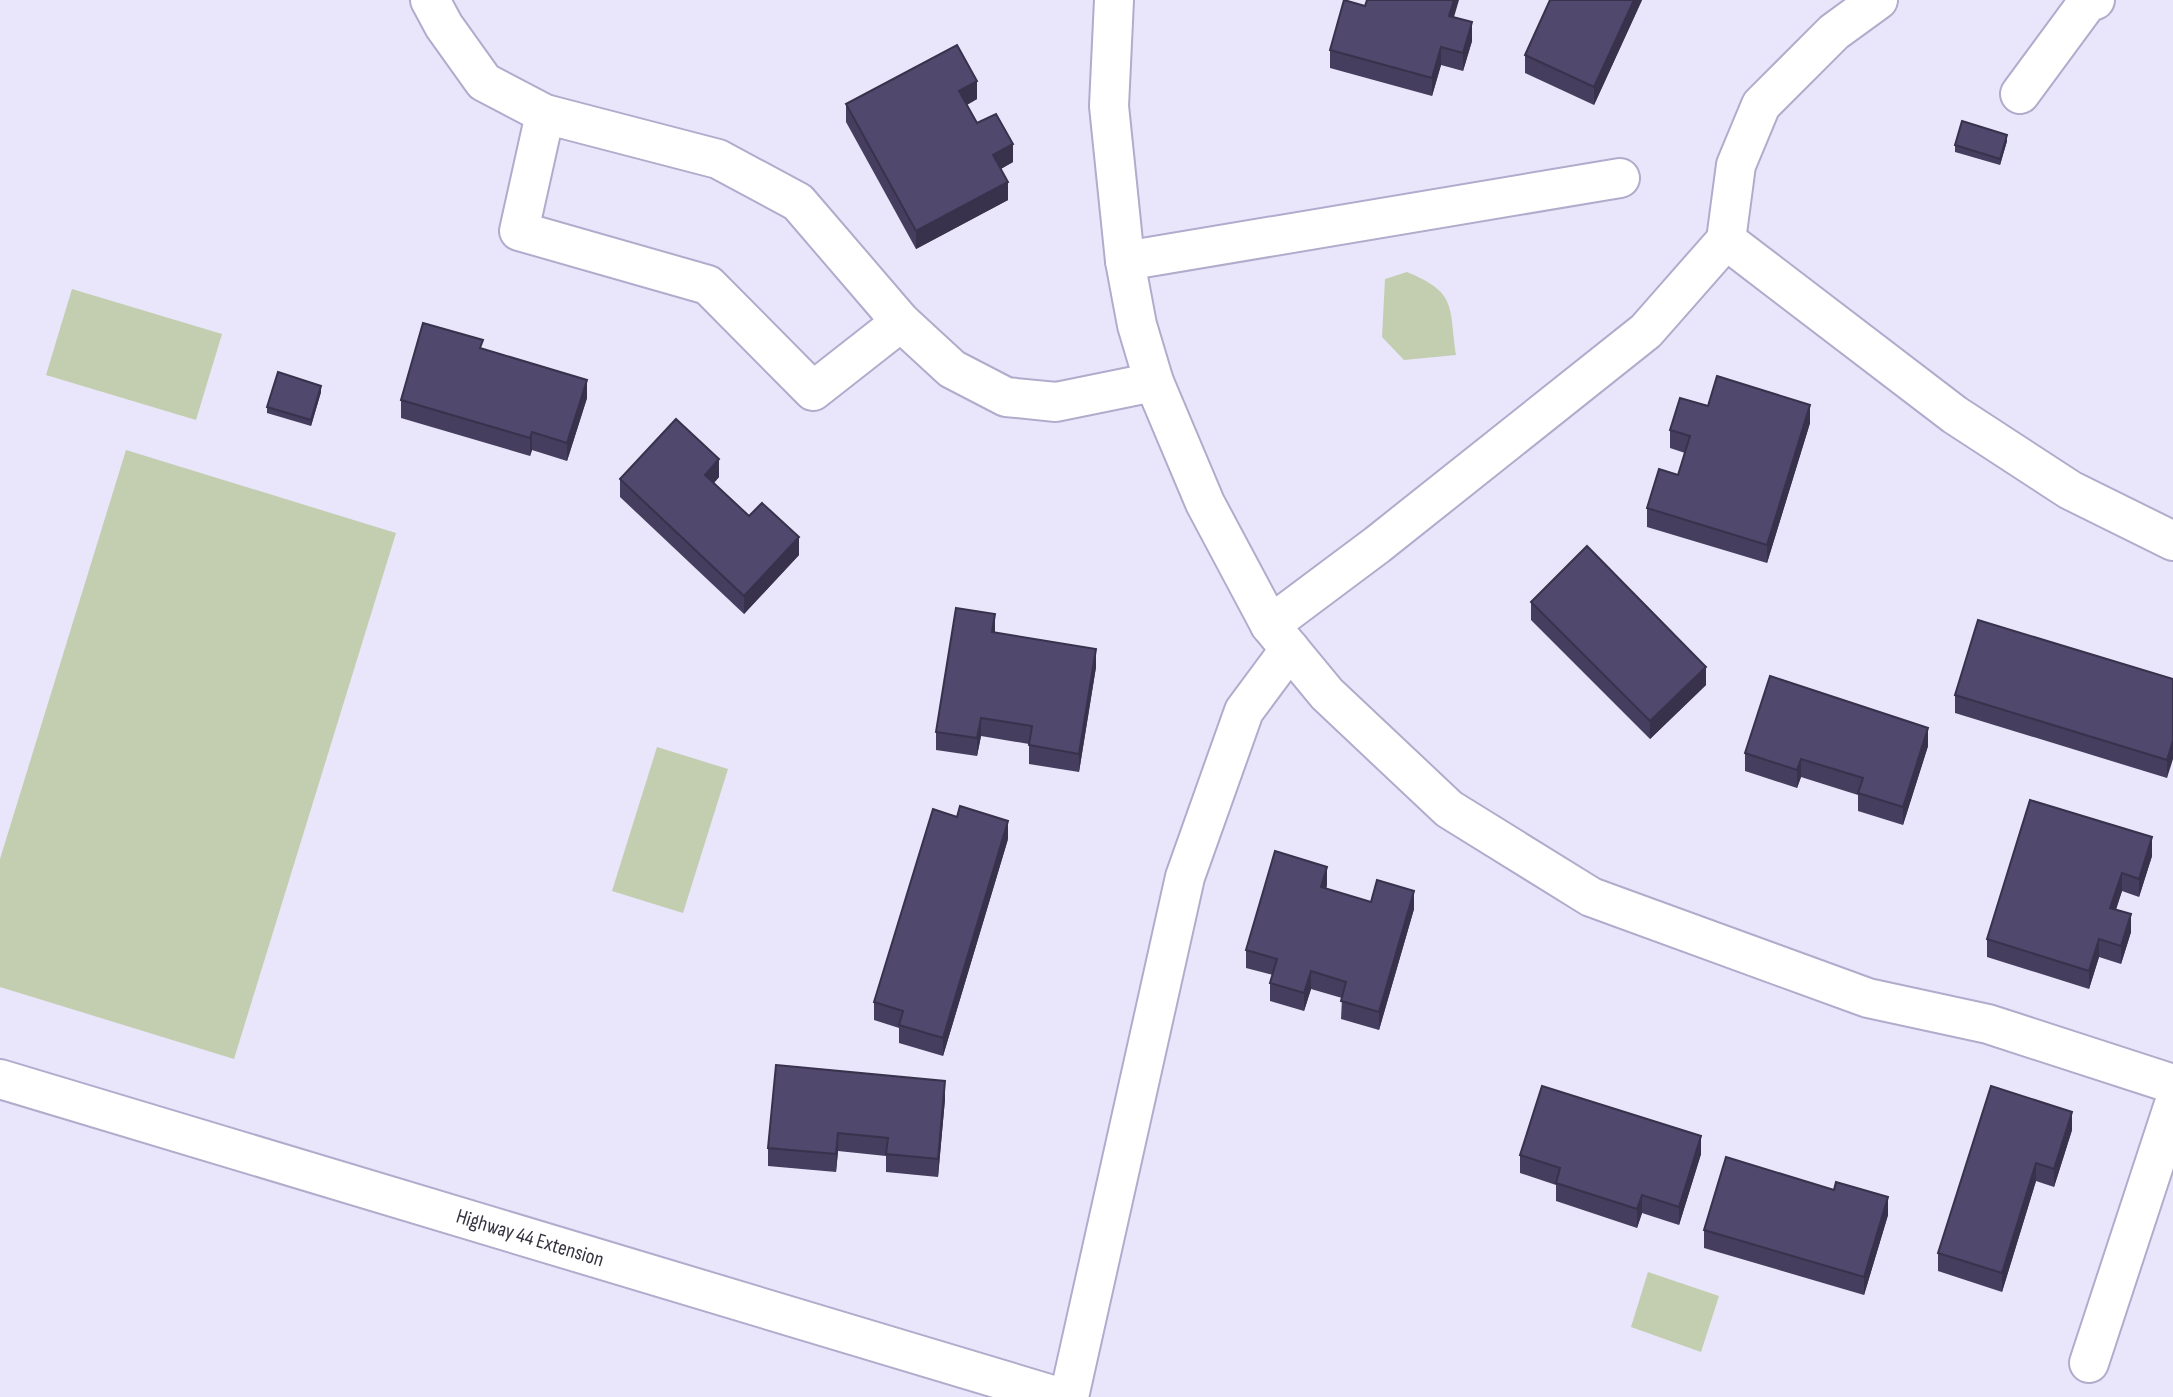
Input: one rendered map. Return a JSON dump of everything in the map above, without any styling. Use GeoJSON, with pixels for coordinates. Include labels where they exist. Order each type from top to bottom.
{"type":"FeatureCollection","features":[{"type":"Feature","properties":{"kind":"street"},"geometry":{"type":"LineString","coordinates":[[430,0],[444,26],[484,82],[545,114],[718,159],[798,202],[901,322],[952,369],[1006,397],[1056,402],[1154,382]]}},
{"type":"Feature","properties":{"kind":"street"},"geometry":{"type":"LineString","coordinates":[[1114,0],[1109,106],[1125,261],[1137,325],[1154,382],[1205,503],[1280,637],[1327,694],[1449,808],[1591,897],[1868,998],[1988,1024],[2173,1084]]}},
{"type":"Feature","properties":{"kind":"street"},"geometry":{"type":"LineString","coordinates":[[1069,1397],[1185,877],[1244,711],[1280,637],[1377,545],[1646,331],[1726,240],[1737,165],[1761,104],[1835,32],[1878,0]]}},
{"type":"Feature","properties":{"kind":"street"},"geometry":{"type":"LineString","coordinates":[[2020,94],[2087,3],[2095,0]]}},
{"type":"Feature","properties":{"kind":"street"},"geometry":{"type":"LineString","coordinates":[[545,114],[519,230],[708,285],[813,391],[901,322]]}},
{"type":"Feature","properties":{"kind":"street"},"geometry":{"type":"LineString","coordinates":[[1125,261],[1620,178]]}},
{"type":"Feature","properties":{"kind":"street"},"geometry":{"type":"LineString","coordinates":[[1726,240],[1955,415],[2070,490],[2173,541]]}},
{"type":"Feature","properties":{"kind":"street","name":"Highway 44 Extension"},"geometry":{"type":"LineString","coordinates":[[0,1079],[1059,1397]]}},
{"type":"Feature","properties":{"kind":"street"},"geometry":{"type":"LineString","coordinates":[[2089,1363],[2173,1107]]}},
{"type":"Feature","properties":{"kind":"green space"},"geometry":{"type":"Polygon","coordinates":[[[1407,272],[1443,294],[1451,312],[1456,355],[1404,360],[1382,337],[1385,279],[1407,272]]]}},
{"type":"Feature","properties":{"kind":"green space"},"geometry":{"type":"Polygon","coordinates":[[[72,289],[222,334],[196,420],[46,375],[72,289]]]}},
{"type":"Feature","properties":{"kind":"green space"},"geometry":{"type":"Polygon","coordinates":[[[126,450],[396,533],[234,1059],[0,987],[0,859],[126,450]]]}},
{"type":"Feature","properties":{"kind":"green space"},"geometry":{"type":"Polygon","coordinates":[[[657,747],[728,769],[683,913],[612,891],[657,747]]]}},
{"type":"Feature","properties":{"kind":"green space"},"geometry":{"type":"Polygon","coordinates":[[[1648,1272],[1719,1296],[1701,1352],[1631,1327],[1648,1272]]]}},
{"type":"Feature","properties":{"kind":"building"},"geometry":{"type":"Polygon","coordinates":[[[1344,0],[1365,6],[1367,0],[1454,0],[1449,16],[1472,22],[1463,53],[1441,47],[1432,78],[1330,50],[1344,0]]]}},
{"type":"Feature","properties":{"kind":"building"},"geometry":{"type":"Polygon","coordinates":[[[1550,0],[1634,0],[1594,87],[1525,55],[1550,0]]]}},
{"type":"Feature","properties":{"kind":"building"},"geometry":{"type":"Polygon","coordinates":[[[957,45],[977,81],[959,91],[977,123],[996,114],[1013,144],[993,155],[1008,182],[916,231],[846,104],[957,45]]]}},
{"type":"Feature","properties":{"kind":"building"},"geometry":{"type":"Polygon","coordinates":[[[1962,121],[2007,135],[2000,159],[1955,145],[1962,121]]]}},
{"type":"Feature","properties":{"kind":"building"},"geometry":{"type":"Polygon","coordinates":[[[423,323],[483,340],[480,348],[587,380],[567,443],[532,432],[530,438],[401,400],[423,323]]]}},
{"type":"Feature","properties":{"kind":"building"},"geometry":{"type":"Polygon","coordinates":[[[278,372],[321,386],[311,420],[267,407],[278,372]]]}},
{"type":"Feature","properties":{"kind":"building"},"geometry":{"type":"Polygon","coordinates":[[[1717,376],[1810,405],[1767,545],[1647,508],[1659,469],[1678,475],[1690,436],[1670,430],[1680,398],[1708,406],[1717,376]]]}},
{"type":"Feature","properties":{"kind":"building"},"geometry":{"type":"Polygon","coordinates":[[[676,419],[719,459],[705,475],[749,516],[762,503],[799,537],[744,596],[620,479],[676,419]]]}},
{"type":"Feature","properties":{"kind":"building"},"geometry":{"type":"Polygon","coordinates":[[[1587,546],[1706,667],[1650,721],[1531,602],[1587,546]]]}},
{"type":"Feature","properties":{"kind":"building"},"geometry":{"type":"Polygon","coordinates":[[[956,608],[995,614],[992,632],[1096,649],[1079,754],[1029,745],[1032,726],[981,718],[977,738],[936,732],[956,608]]]}},
{"type":"Feature","properties":{"kind":"building"},"geometry":{"type":"Polygon","coordinates":[[[1978,620],[2173,679],[2173,741],[2167,760],[1955,695],[1978,620]]]}},
{"type":"Feature","properties":{"kind":"building"},"geometry":{"type":"Polygon","coordinates":[[[1770,676],[1928,728],[1903,807],[1858,793],[1863,778],[1801,759],[1797,770],[1745,753],[1770,676]]]}},
{"type":"Feature","properties":{"kind":"building"},"geometry":{"type":"Polygon","coordinates":[[[2030,800],[2152,837],[2139,879],[2122,873],[2110,908],[2131,914],[2121,946],[2099,939],[2089,971],[1987,939],[2030,800]]]}},
{"type":"Feature","properties":{"kind":"building"},"geometry":{"type":"Polygon","coordinates":[[[960,806],[1008,821],[943,1038],[899,1025],[903,1011],[874,1002],[933,809],[957,817],[960,806]]]}},
{"type":"Feature","properties":{"kind":"building"},"geometry":{"type":"Polygon","coordinates":[[[1275,851],[1327,867],[1321,887],[1371,902],[1377,880],[1414,891],[1379,1012],[1341,1001],[1346,982],[1311,971],[1304,993],[1270,983],[1277,959],[1246,950],[1275,851]]]}},
{"type":"Feature","properties":{"kind":"building"},"geometry":{"type":"Polygon","coordinates":[[[776,1065],[945,1081],[938,1159],[886,1154],[888,1138],[838,1133],[836,1154],[768,1148],[776,1065]]]}},
{"type":"Feature","properties":{"kind":"building"},"geometry":{"type":"Polygon","coordinates":[[[1542,1086],[1701,1136],[1679,1207],[1642,1195],[1637,1209],[1556,1183],[1560,1168],[1520,1155],[1542,1086]]]}},
{"type":"Feature","properties":{"kind":"building"},"geometry":{"type":"Polygon","coordinates":[[[1991,1086],[2072,1112],[2054,1169],[2036,1163],[2002,1273],[1938,1253],[1991,1086]]]}},
{"type":"Feature","properties":{"kind":"building"},"geometry":{"type":"Polygon","coordinates":[[[1726,1157],[1834,1190],[1836,1182],[1888,1197],[1864,1277],[1704,1230],[1726,1157]]]}}]}
